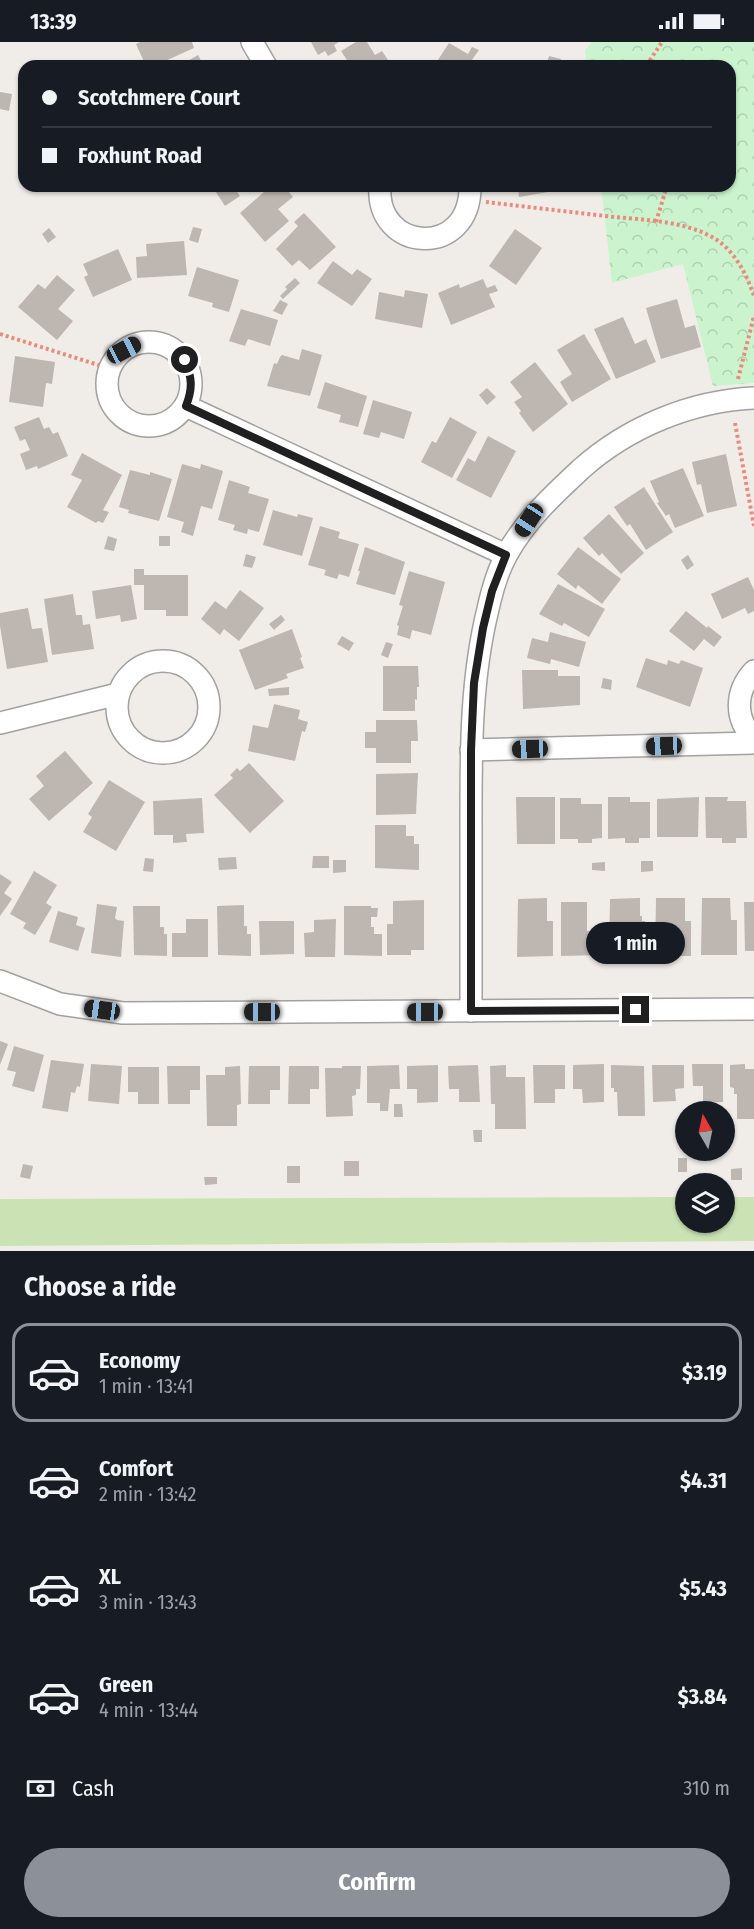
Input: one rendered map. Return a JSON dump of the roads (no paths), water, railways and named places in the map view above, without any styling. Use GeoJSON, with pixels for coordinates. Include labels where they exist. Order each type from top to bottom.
{"type":"FeatureCollection","features":[{"type":"Feature","properties":{"kind":"street"},"geometry":{"type":"LineString","coordinates":[[252,42],[262,60]]}},
{"type":"Feature","properties":{"kind":"street"},"geometry":{"type":"LineString","coordinates":[[376,192],[384,214],[397,230],[412,237],[431,239],[446,234],[457,225],[466,212],[470,193]]}},
{"type":"Feature","properties":{"kind":"street"},"geometry":{"type":"LineString","coordinates":[[161,343],[175,350],[185,360],[191,377],[191,392],[186,406],[177,417],[164,424],[149,427],[138,425],[124,418],[114,408],[107,391],[108,376],[114,361],[124,350],[135,344],[161,343]]}},
{"type":"Feature","properties":{"kind":"street"},"geometry":{"type":"LineString","coordinates":[[471,1011],[471,750],[474,683],[492,591],[506,555],[529,520],[558,490],[590,461],[627,434],[714,402],[754,398]]}},
{"type":"Feature","properties":{"kind":"street"},"geometry":{"type":"LineString","coordinates":[[186,406],[506,555]]}},
{"type":"Feature","properties":{"kind":"street"},"geometry":{"type":"LineString","coordinates":[[0,723],[118,694],[125,680],[137,668],[151,662],[173,662],[188,668],[200,680],[207,694],[207,719],[195,740],[181,749],[165,753],[146,749],[125,734],[118,719],[118,694]]}},
{"type":"Feature","properties":{"kind":"street"},"geometry":{"type":"LineString","coordinates":[[754,671],[746,680],[738,701],[740,716],[746,731],[754,738]]}},
{"type":"Feature","properties":{"kind":"street"},"geometry":{"type":"LineString","coordinates":[[471,750],[754,743]]}},
{"type":"Feature","properties":{"kind":"street"},"geometry":{"type":"LineString","coordinates":[[0,981],[60,1004],[123,1012],[754,1009]]}}]}
